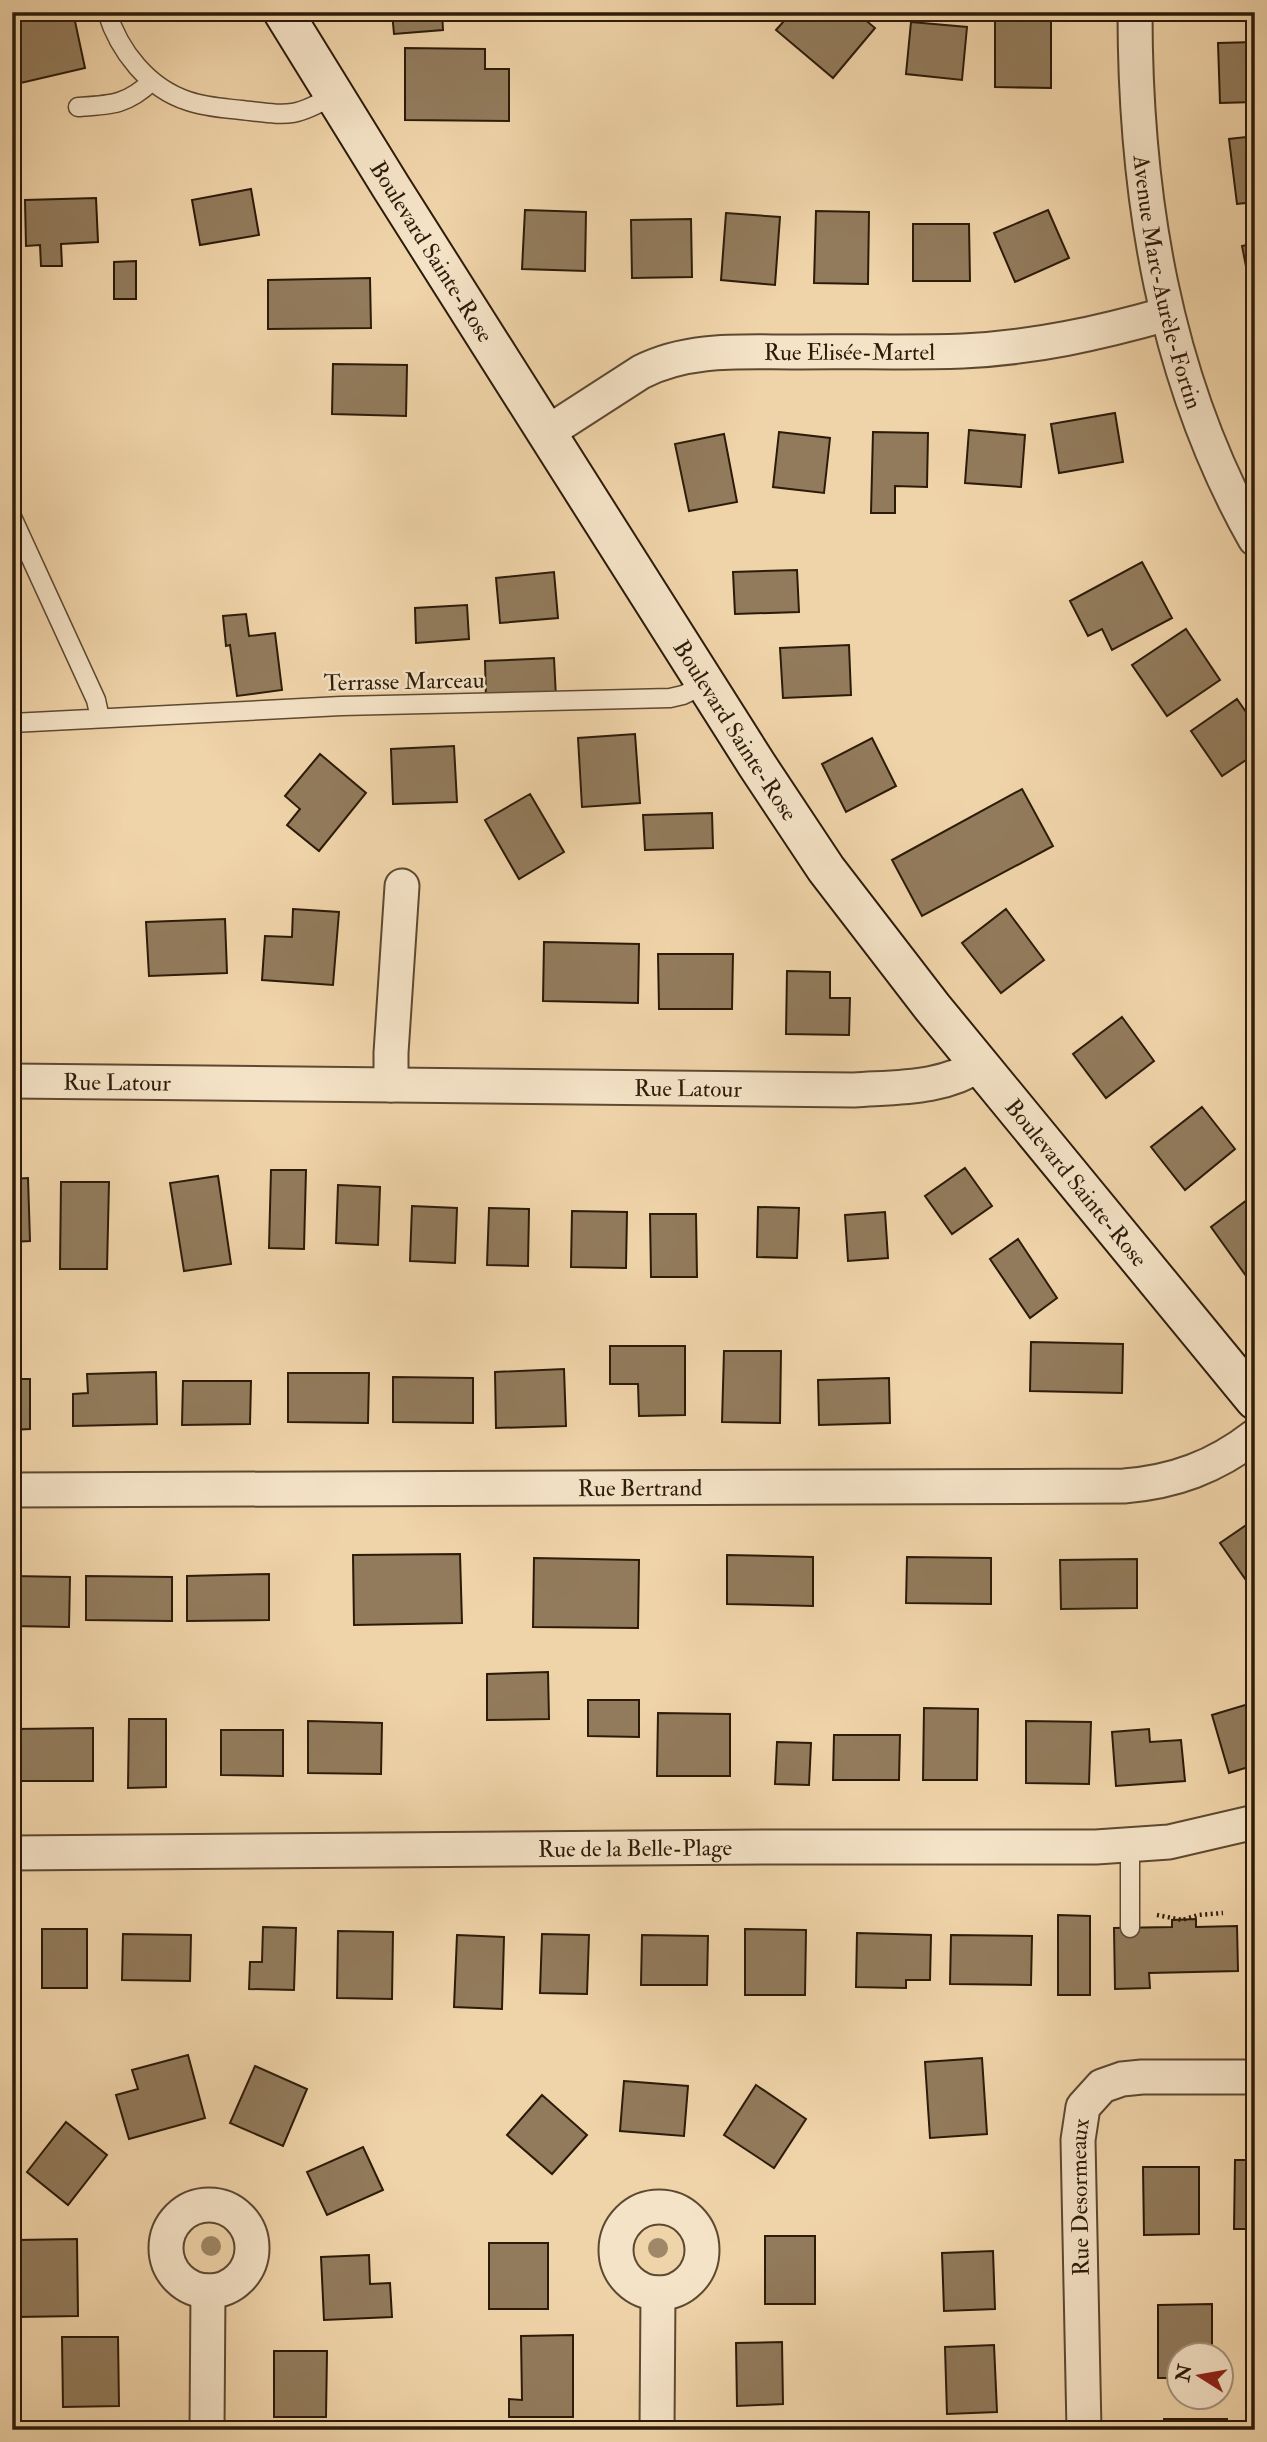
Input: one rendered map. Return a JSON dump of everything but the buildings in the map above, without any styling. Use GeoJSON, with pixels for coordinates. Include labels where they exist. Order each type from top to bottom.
{"type":"FeatureCollection","features":[{"type":"Feature","properties":{"kind":"street","name":"Boulevard Sainte-Rose"},"geometry":{"type":"LineString","coordinates":[[283,12],[757,765],[826,869],[926,999],[1255,1400]]}},
{"type":"Feature","properties":{"kind":"street","name":"Avenue Marc-Aurèle-Fortin"},"geometry":{"type":"LineString","coordinates":[[1135,12],[1139,150],[1153,250],[1167,314],[1184,374],[1208,441],[1233,499],[1255,539]]}},
{"type":"Feature","properties":{"kind":"street","name":"Rue Elisée-Martel"},"geometry":{"type":"LineString","coordinates":[[548,432],[641,372],[657,364],[690,355],[1015,348],[1167,314]]}},
{"type":"Feature","properties":{"kind":"street"},"geometry":{"type":"LineString","coordinates":[[391,1085],[402,886]]}},
{"type":"Feature","properties":{"kind":"street","name":"Rue Latour"},"geometry":{"type":"LineString","coordinates":[[12,1081],[854,1090],[940,1082],[971,1071],[980,1064]]}},
{"type":"Feature","properties":{"kind":"street","name":"Rue Bertrand"},"geometry":{"type":"LineString","coordinates":[[12,1490],[1124,1486],[1152,1483],[1192,1473],[1222,1459],[1255,1436]]}},
{"type":"Feature","properties":{"kind":"street","name":"Rue de la Belle-Plage"},"geometry":{"type":"LineString","coordinates":[[12,1853],[1130,1846],[1169,1842],[1255,1822]]}},
{"type":"Feature","properties":{"kind":"street","name":"Rue Desormeaux"},"geometry":{"type":"LineString","coordinates":[[1084,2430],[1078,2140],[1083,2107],[1102,2086],[1122,2079],[1255,2077]]}},
{"type":"Feature","properties":{"kind":"street"},"geometry":{"type":"LineString","coordinates":[[207,2430],[208,2291]]}},
{"type":"Feature","properties":{"kind":"street"},"geometry":{"type":"LineString","coordinates":[[657,2293],[657,2430]]}},
{"type":"Feature","properties":{"kind":"lane"},"geometry":{"type":"LineString","coordinates":[[107,12],[121,45],[134,64],[170,93],[187,101],[207,106],[281,114],[304,111],[334,95]]}},
{"type":"Feature","properties":{"kind":"lane"},"geometry":{"type":"LineString","coordinates":[[78,107],[121,103],[133,98],[152,80]]}},
{"type":"Feature","properties":{"kind":"lane"},"geometry":{"type":"LineString","coordinates":[[12,517],[96,700],[100,718]]}},
{"type":"Feature","properties":{"kind":"lane","name":"Terrasse Marceau"},"geometry":{"type":"LineString","coordinates":[[12,723],[341,706],[670,698],[706,684]]}},
{"type":"Feature","properties":{"kind":"lane"},"geometry":{"type":"LineString","coordinates":[[1130,1846],[1130,1928]]}},
{"type":"Feature","properties":{"kind":"path"},"geometry":{"type":"LineString","coordinates":[[1146,1915],[1182,1920],[1198,1915],[1223,1913]]}}]}
